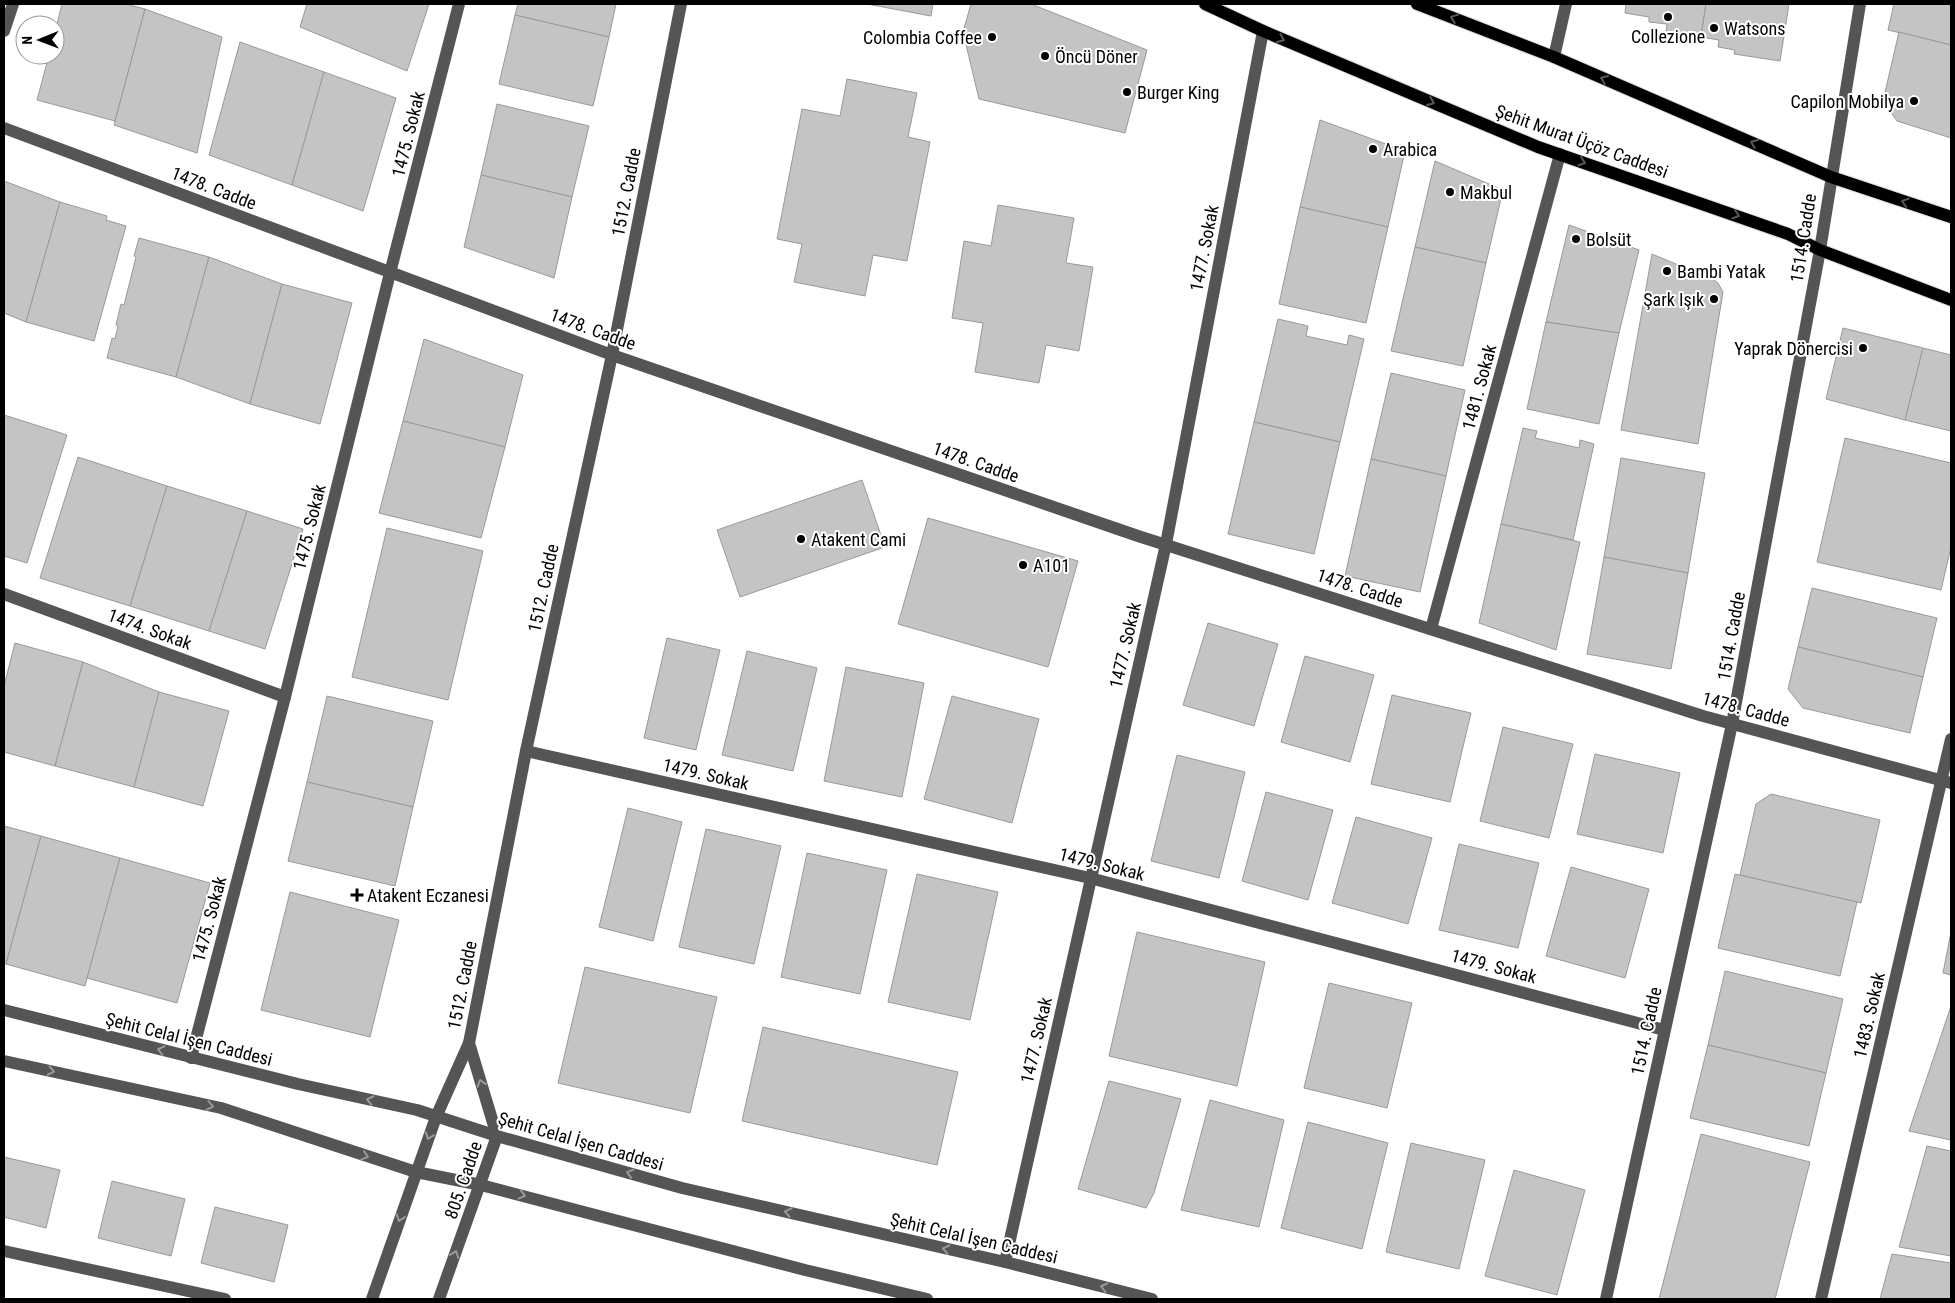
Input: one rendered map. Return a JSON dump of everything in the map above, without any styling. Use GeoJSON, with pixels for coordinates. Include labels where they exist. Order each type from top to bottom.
{"type":"FeatureCollection","features":[{"type":"Feature","properties":{"kind":"main road","name":"Şehit Murat Üçöz Caddesi"},"geometry":{"type":"LineString","coordinates":[[1206,4],[1263,31],[1538,147],[1788,234],[1820,250],[1951,300]]}},
{"type":"Feature","properties":{"kind":"main road"},"geometry":{"type":"LineString","coordinates":[[1417,4],[1554,57],[1830,177],[1951,217]]}},
{"type":"Feature","properties":{"kind":"street"},"geometry":{"type":"LineString","coordinates":[[4,31],[13,4]]}},
{"type":"Feature","properties":{"kind":"street","name":"1475. Sokak"},"geometry":{"type":"LineString","coordinates":[[191,1058],[285,697],[459,4]]}},
{"type":"Feature","properties":{"kind":"street","name":"1512. Cadde"},"geometry":{"type":"LineString","coordinates":[[416,1172],[436,1117],[469,1043],[526,751],[612,355],[681,4]]}},
{"type":"Feature","properties":{"kind":"street"},"geometry":{"type":"LineString","coordinates":[[1554,57],[1566,4]]}},
{"type":"Feature","properties":{"kind":"street","name":"1514. Cadde"},"geometry":{"type":"LineString","coordinates":[[1606,1299],[1732,724],[1820,250],[1830,177],[1860,4]]}},
{"type":"Feature","properties":{"kind":"street","name":"1477. Sokak"},"geometry":{"type":"LineString","coordinates":[[1005,1262],[1166,544],[1263,31]]}},
{"type":"Feature","properties":{"kind":"street","name":"1478. Cadde"},"geometry":{"type":"LineString","coordinates":[[4,128],[612,355],[1166,544],[1732,724],[1946,782]]}},
{"type":"Feature","properties":{"kind":"street","name":"1481. Sokak"},"geometry":{"type":"LineString","coordinates":[[1431,629],[1560,154]]}},
{"type":"Feature","properties":{"kind":"street","name":"1474. Sokak"},"geometry":{"type":"LineString","coordinates":[[4,594],[285,697]]}},
{"type":"Feature","properties":{"kind":"street","name":"1483. Sokak"},"geometry":{"type":"LineString","coordinates":[[1820,1299],[1946,782],[1951,739]]}},
{"type":"Feature","properties":{"kind":"street","name":"1479. Sokak"},"geometry":{"type":"LineString","coordinates":[[526,751],[1090,878],[1664,1030]]}},
{"type":"Feature","properties":{"kind":"street","name":"Şehit Celal İşen Caddesi"},"geometry":{"type":"LineString","coordinates":[[4,1010],[298,1084],[417,1110],[497,1136],[682,1188],[1005,1262],[1152,1299]]}},
{"type":"Feature","properties":{"kind":"street","name":"805. Cadde"},"geometry":{"type":"LineString","coordinates":[[439,1299],[497,1136],[469,1043]]}},
{"type":"Feature","properties":{"kind":"street"},"geometry":{"type":"LineString","coordinates":[[4,1061],[221,1108],[416,1172],[481,1185],[805,1270],[927,1299]]}},
{"type":"Feature","properties":{"kind":"street"},"geometry":{"type":"LineString","coordinates":[[372,1299],[416,1172]]}},
{"type":"Feature","properties":{"kind":"street"},"geometry":{"type":"LineString","coordinates":[[4,1251],[225,1299]]}},
{"type":"Feature","properties":{"kind":"building"},"geometry":{"type":"Polygon","coordinates":[[[62,4],[126,4],[145,9],[115,121],[37,100],[46,65],[65,65],[65,15],[59,15],[62,4]]]}},
{"type":"Feature","properties":{"kind":"building"},"geometry":{"type":"Polygon","coordinates":[[[307,4],[429,4],[407,71],[300,27],[307,4]]]}},
{"type":"Feature","properties":{"kind":"building"},"geometry":{"type":"Polygon","coordinates":[[[518,4],[616,4],[609,37],[515,15],[518,4]]]}},
{"type":"Feature","properties":{"kind":"building"},"geometry":{"type":"Polygon","coordinates":[[[867,4],[933,4],[931,16],[867,4]]]}},
{"type":"Feature","properties":{"kind":"building"},"geometry":{"type":"Polygon","coordinates":[[[971,4],[1031,4],[1147,50],[1125,133],[979,99],[963,32],[971,4]]]}},
{"type":"Feature","properties":{"kind":"building"},"geometry":{"type":"Polygon","coordinates":[[[1626,4],[1706,4],[1701,37],[1666,31],[1667,24],[1649,22],[1649,17],[1625,13],[1626,4]]]}},
{"type":"Feature","properties":{"kind":"building"},"geometry":{"type":"Polygon","coordinates":[[[1706,4],[1789,4],[1780,61],[1734,54],[1735,50],[1718,47],[1719,40],[1701,37],[1706,4]]]}},
{"type":"Feature","properties":{"kind":"building"},"geometry":{"type":"Polygon","coordinates":[[[1894,4],[1951,4],[1951,45],[1888,30],[1894,4]]]}},
{"type":"Feature","properties":{"kind":"building"},"geometry":{"type":"Polygon","coordinates":[[[145,9],[222,37],[197,153],[114,125],[145,9]]]}},
{"type":"Feature","properties":{"kind":"building"},"geometry":{"type":"Polygon","coordinates":[[[515,15],[609,37],[593,106],[499,84],[515,15]]]}},
{"type":"Feature","properties":{"kind":"building"},"geometry":{"type":"Polygon","coordinates":[[[1899,32],[1951,45],[1951,138],[1897,121],[1883,101],[1899,32]]]}},
{"type":"Feature","properties":{"kind":"building"},"geometry":{"type":"Polygon","coordinates":[[[240,42],[324,72],[292,185],[209,155],[240,42]]]}},
{"type":"Feature","properties":{"kind":"building"},"geometry":{"type":"Polygon","coordinates":[[[324,72],[396,98],[363,211],[292,185],[324,72]]]}},
{"type":"Feature","properties":{"kind":"building"},"geometry":{"type":"Polygon","coordinates":[[[847,79],[917,93],[908,137],[930,142],[907,261],[873,255],[865,296],[794,282],[802,244],[777,239],[802,109],[840,116],[847,79]]]}},
{"type":"Feature","properties":{"kind":"building"},"geometry":{"type":"Polygon","coordinates":[[[497,104],[589,126],[572,197],[481,175],[497,104]]]}},
{"type":"Feature","properties":{"kind":"building"},"geometry":{"type":"Polygon","coordinates":[[[1320,120],[1405,151],[1388,227],[1300,207],[1320,120]]]}},
{"type":"Feature","properties":{"kind":"building"},"geometry":{"type":"Polygon","coordinates":[[[1435,161],[1503,190],[1486,263],[1415,247],[1435,161]]]}},
{"type":"Feature","properties":{"kind":"building"},"geometry":{"type":"Polygon","coordinates":[[[481,175],[572,197],[554,278],[464,247],[481,175]]]}},
{"type":"Feature","properties":{"kind":"building"},"geometry":{"type":"Polygon","coordinates":[[[4,181],[60,202],[26,322],[4,313],[4,181]]]}},
{"type":"Feature","properties":{"kind":"building"},"geometry":{"type":"Polygon","coordinates":[[[60,202],[107,216],[106,220],[126,226],[94,341],[26,322],[60,202]]]}},
{"type":"Feature","properties":{"kind":"building"},"geometry":{"type":"Polygon","coordinates":[[[998,205],[1074,218],[1066,263],[1093,267],[1079,351],[1046,345],[1039,383],[975,372],[983,323],[952,318],[964,241],[991,246],[998,205]]]}},
{"type":"Feature","properties":{"kind":"building"},"geometry":{"type":"Polygon","coordinates":[[[1300,207],[1388,227],[1366,323],[1279,304],[1300,207]]]}},
{"type":"Feature","properties":{"kind":"building"},"geometry":{"type":"Polygon","coordinates":[[[1569,225],[1639,250],[1619,333],[1546,322],[1569,225]]]}},
{"type":"Feature","properties":{"kind":"building"},"geometry":{"type":"Polygon","coordinates":[[[139,238],[209,257],[176,377],[107,358],[112,338],[115,339],[118,326],[116,325],[121,304],[124,305],[139,238]]]}},
{"type":"Feature","properties":{"kind":"building"},"geometry":{"type":"Polygon","coordinates":[[[1415,247],[1486,263],[1463,366],[1391,351],[1415,247]]]}},
{"type":"Feature","properties":{"kind":"building"},"geometry":{"type":"Polygon","coordinates":[[[1652,254],[1714,280],[1723,292],[1698,444],[1621,430],[1652,254]]]}},
{"type":"Feature","properties":{"kind":"building"},"geometry":{"type":"Polygon","coordinates":[[[209,257],[282,284],[250,404],[176,377],[209,257]]]}},
{"type":"Feature","properties":{"kind":"building"},"geometry":{"type":"Polygon","coordinates":[[[282,284],[352,303],[320,424],[250,404],[282,284]]]}},
{"type":"Feature","properties":{"kind":"building"},"geometry":{"type":"Polygon","coordinates":[[[1278,319],[1308,326],[1306,336],[1347,345],[1349,335],[1364,339],[1340,442],[1254,422],[1278,319]]]}},
{"type":"Feature","properties":{"kind":"building"},"geometry":{"type":"Polygon","coordinates":[[[1546,322],[1619,333],[1599,424],[1527,409],[1546,322]]]}},
{"type":"Feature","properties":{"kind":"building"},"geometry":{"type":"Polygon","coordinates":[[[1843,328],[1923,348],[1905,420],[1826,399],[1843,328]]]}},
{"type":"Feature","properties":{"kind":"building"},"geometry":{"type":"Polygon","coordinates":[[[424,339],[523,375],[505,447],[403,421],[424,339]]]}},
{"type":"Feature","properties":{"kind":"building"},"geometry":{"type":"Polygon","coordinates":[[[1923,348],[1951,355],[1951,431],[1905,420],[1923,348]]]}},
{"type":"Feature","properties":{"kind":"building"},"geometry":{"type":"Polygon","coordinates":[[[1391,373],[1465,390],[1446,476],[1371,459],[1391,373]]]}},
{"type":"Feature","properties":{"kind":"building"},"geometry":{"type":"Polygon","coordinates":[[[4,415],[67,435],[27,563],[4,556],[4,415]]]}},
{"type":"Feature","properties":{"kind":"building"},"geometry":{"type":"Polygon","coordinates":[[[403,421],[505,447],[481,538],[379,513],[403,421]]]}},
{"type":"Feature","properties":{"kind":"building"},"geometry":{"type":"Polygon","coordinates":[[[1254,422],[1340,442],[1314,554],[1228,534],[1254,422]]]}},
{"type":"Feature","properties":{"kind":"building"},"geometry":{"type":"Polygon","coordinates":[[[1523,428],[1537,431],[1535,438],[1579,448],[1580,440],[1594,444],[1573,540],[1501,524],[1523,428]]]}},
{"type":"Feature","properties":{"kind":"building"},"geometry":{"type":"Polygon","coordinates":[[[1845,438],[1951,463],[1951,547],[1941,590],[1817,562],[1845,438]]]}},
{"type":"Feature","properties":{"kind":"building"},"geometry":{"type":"Polygon","coordinates":[[[78,457],[167,486],[130,606],[40,578],[78,457]]]}},
{"type":"Feature","properties":{"kind":"building"},"geometry":{"type":"Polygon","coordinates":[[[1621,458],[1705,473],[1688,573],[1604,557],[1621,458]]]}},
{"type":"Feature","properties":{"kind":"building"},"geometry":{"type":"Polygon","coordinates":[[[1371,459],[1446,476],[1420,592],[1345,576],[1371,459]]]}},
{"type":"Feature","properties":{"kind":"building","name":"Atakent Cami"},"geometry":{"type":"Polygon","coordinates":[[[862,480],[885,547],[740,597],[717,530],[862,480]]]}},
{"type":"Feature","properties":{"kind":"building"},"geometry":{"type":"Polygon","coordinates":[[[167,486],[247,511],[209,631],[130,606],[167,486]]]}},
{"type":"Feature","properties":{"kind":"building"},"geometry":{"type":"Polygon","coordinates":[[[247,511],[303,529],[265,649],[209,631],[247,511]]]}},
{"type":"Feature","properties":{"kind":"building"},"geometry":{"type":"Polygon","coordinates":[[[928,518],[1078,561],[1048,667],[898,624],[928,518]]]}},
{"type":"Feature","properties":{"kind":"building"},"geometry":{"type":"Polygon","coordinates":[[[1501,524],[1580,542],[1556,650],[1479,623],[1501,524]]]}},
{"type":"Feature","properties":{"kind":"building"},"geometry":{"type":"Polygon","coordinates":[[[387,528],[483,551],[448,700],[352,677],[387,528]]]}},
{"type":"Feature","properties":{"kind":"building"},"geometry":{"type":"Polygon","coordinates":[[[1604,557],[1688,573],[1671,669],[1587,654],[1604,557]]]}},
{"type":"Feature","properties":{"kind":"building"},"geometry":{"type":"Polygon","coordinates":[[[1812,588],[1937,618],[1923,677],[1798,647],[1812,588]]]}},
{"type":"Feature","properties":{"kind":"building"},"geometry":{"type":"Polygon","coordinates":[[[1208,623],[1278,644],[1254,726],[1183,705],[1208,623]]]}},
{"type":"Feature","properties":{"kind":"building"},"geometry":{"type":"Polygon","coordinates":[[[667,638],[720,650],[696,750],[644,738],[667,638]]]}},
{"type":"Feature","properties":{"kind":"building"},"geometry":{"type":"Polygon","coordinates":[[[15,643],[83,662],[55,766],[4,752],[4,686],[15,643]]]}},
{"type":"Feature","properties":{"kind":"building"},"geometry":{"type":"Polygon","coordinates":[[[1798,647],[1923,677],[1910,733],[1803,708],[1788,689],[1798,647]]]}},
{"type":"Feature","properties":{"kind":"building"},"geometry":{"type":"Polygon","coordinates":[[[747,651],[817,668],[793,771],[722,755],[747,651]]]}},
{"type":"Feature","properties":{"kind":"building"},"geometry":{"type":"Polygon","coordinates":[[[1305,656],[1374,675],[1350,762],[1281,742],[1305,656]]]}},
{"type":"Feature","properties":{"kind":"building"},"geometry":{"type":"Polygon","coordinates":[[[83,662],[159,692],[134,787],[55,766],[83,662]]]}},
{"type":"Feature","properties":{"kind":"building"},"geometry":{"type":"Polygon","coordinates":[[[846,667],[924,683],[902,797],[824,781],[846,667]]]}},
{"type":"Feature","properties":{"kind":"building"},"geometry":{"type":"Polygon","coordinates":[[[159,692],[229,711],[203,806],[134,787],[159,692]]]}},
{"type":"Feature","properties":{"kind":"building"},"geometry":{"type":"Polygon","coordinates":[[[1392,695],[1471,713],[1450,802],[1371,784],[1392,695]]]}},
{"type":"Feature","properties":{"kind":"building"},"geometry":{"type":"Polygon","coordinates":[[[327,696],[433,721],[413,807],[307,782],[327,696]]]}},
{"type":"Feature","properties":{"kind":"building"},"geometry":{"type":"Polygon","coordinates":[[[952,696],[1039,719],[1012,823],[924,799],[952,696]]]}},
{"type":"Feature","properties":{"kind":"building"},"geometry":{"type":"Polygon","coordinates":[[[1503,727],[1573,744],[1549,838],[1480,821],[1503,727]]]}},
{"type":"Feature","properties":{"kind":"building"},"geometry":{"type":"Polygon","coordinates":[[[1595,754],[1680,773],[1663,853],[1577,834],[1595,754]]]}},
{"type":"Feature","properties":{"kind":"building"},"geometry":{"type":"Polygon","coordinates":[[[1177,755],[1245,772],[1219,878],[1151,861],[1177,755]]]}},
{"type":"Feature","properties":{"kind":"building"},"geometry":{"type":"Polygon","coordinates":[[[307,782],[413,807],[395,886],[288,861],[307,782]]]}},
{"type":"Feature","properties":{"kind":"building"},"geometry":{"type":"Polygon","coordinates":[[[1266,792],[1333,810],[1308,900],[1242,881],[1266,792]]]}},
{"type":"Feature","properties":{"kind":"building"},"geometry":{"type":"Polygon","coordinates":[[[1771,794],[1880,820],[1861,903],[1740,875],[1756,804],[1771,794]]]}},
{"type":"Feature","properties":{"kind":"building"},"geometry":{"type":"Polygon","coordinates":[[[628,808],[682,822],[653,941],[599,927],[628,808]]]}},
{"type":"Feature","properties":{"kind":"building"},"geometry":{"type":"Polygon","coordinates":[[[1356,817],[1432,838],[1408,924],[1332,903],[1356,817]]]}},
{"type":"Feature","properties":{"kind":"building"},"geometry":{"type":"Polygon","coordinates":[[[4,826],[41,836],[6,964],[4,963],[4,826]]]}},
{"type":"Feature","properties":{"kind":"building"},"geometry":{"type":"Polygon","coordinates":[[[706,829],[781,846],[754,964],[679,947],[706,829]]]}},
{"type":"Feature","properties":{"kind":"building"},"geometry":{"type":"Polygon","coordinates":[[[41,836],[120,858],[85,986],[6,964],[41,836]]]}},
{"type":"Feature","properties":{"kind":"building"},"geometry":{"type":"Polygon","coordinates":[[[1459,844],[1539,863],[1518,948],[1439,930],[1459,844]]]}},
{"type":"Feature","properties":{"kind":"building"},"geometry":{"type":"Polygon","coordinates":[[[807,853],[887,870],[860,994],[781,977],[807,853]]]}},
{"type":"Feature","properties":{"kind":"building"},"geometry":{"type":"Polygon","coordinates":[[[120,858],[210,883],[177,1003],[87,978],[120,858]]]}},
{"type":"Feature","properties":{"kind":"building"},"geometry":{"type":"Polygon","coordinates":[[[1571,867],[1649,889],[1625,978],[1546,956],[1571,867]]]}},
{"type":"Feature","properties":{"kind":"building"},"geometry":{"type":"Polygon","coordinates":[[[917,874],[998,892],[970,1020],[888,1002],[917,874]]]}},
{"type":"Feature","properties":{"kind":"building"},"geometry":{"type":"Polygon","coordinates":[[[1735,874],[1857,902],[1840,976],[1718,948],[1735,874]]]}},
{"type":"Feature","properties":{"kind":"building"},"geometry":{"type":"Polygon","coordinates":[[[290,892],[399,920],[370,1037],[261,1010],[290,892]]]}},
{"type":"Feature","properties":{"kind":"building"},"geometry":{"type":"Polygon","coordinates":[[[1137,932],[1265,962],[1237,1086],[1109,1056],[1137,932]]]}},
{"type":"Feature","properties":{"kind":"building"},"geometry":{"type":"Polygon","coordinates":[[[1951,932],[1951,975],[1943,973],[1951,932]]]}},
{"type":"Feature","properties":{"kind":"building"},"geometry":{"type":"Polygon","coordinates":[[[585,967],[717,997],[690,1113],[558,1083],[585,967]]]}},
{"type":"Feature","properties":{"kind":"building"},"geometry":{"type":"Polygon","coordinates":[[[1725,971],[1843,999],[1826,1073],[1708,1045],[1725,971]]]}},
{"type":"Feature","properties":{"kind":"building"},"geometry":{"type":"Polygon","coordinates":[[[1329,983],[1412,1003],[1387,1108],[1304,1088],[1329,983]]]}},
{"type":"Feature","properties":{"kind":"building"},"geometry":{"type":"Polygon","coordinates":[[[1951,1006],[1951,1140],[1909,1131],[1951,1006]]]}},
{"type":"Feature","properties":{"kind":"building"},"geometry":{"type":"Polygon","coordinates":[[[763,1027],[958,1072],[937,1165],[742,1121],[763,1027]]]}},
{"type":"Feature","properties":{"kind":"building"},"geometry":{"type":"Polygon","coordinates":[[[1708,1045],[1826,1073],[1809,1146],[1690,1118],[1708,1045]]]}},
{"type":"Feature","properties":{"kind":"building"},"geometry":{"type":"Polygon","coordinates":[[[1109,1081],[1181,1099],[1154,1193],[1146,1208],[1078,1189],[1109,1081]]]}},
{"type":"Feature","properties":{"kind":"building"},"geometry":{"type":"Polygon","coordinates":[[[1210,1100],[1284,1120],[1259,1227],[1181,1210],[1210,1100]]]}},
{"type":"Feature","properties":{"kind":"building"},"geometry":{"type":"Polygon","coordinates":[[[1308,1122],[1388,1143],[1362,1249],[1281,1228],[1308,1122]]]}},
{"type":"Feature","properties":{"kind":"building"},"geometry":{"type":"Polygon","coordinates":[[[1701,1134],[1810,1162],[1775,1299],[1659,1299],[1701,1134]]]}},
{"type":"Feature","properties":{"kind":"building"},"geometry":{"type":"Polygon","coordinates":[[[1411,1143],[1485,1160],[1459,1269],[1386,1252],[1411,1143]]]}},
{"type":"Feature","properties":{"kind":"building"},"geometry":{"type":"Polygon","coordinates":[[[1927,1146],[1951,1151],[1951,1256],[1899,1247],[1927,1146]]]}},
{"type":"Feature","properties":{"kind":"building"},"geometry":{"type":"Polygon","coordinates":[[[4,1157],[60,1170],[46,1228],[4,1217],[4,1157]]]}},
{"type":"Feature","properties":{"kind":"building"},"geometry":{"type":"Polygon","coordinates":[[[1514,1170],[1585,1190],[1557,1295],[1485,1276],[1514,1170]]]}},
{"type":"Feature","properties":{"kind":"building"},"geometry":{"type":"Polygon","coordinates":[[[112,1181],[185,1199],[171,1256],[98,1238],[112,1181]]]}},
{"type":"Feature","properties":{"kind":"building"},"geometry":{"type":"Polygon","coordinates":[[[215,1207],[288,1225],[274,1282],[201,1263],[215,1207]]]}},
{"type":"Feature","properties":{"kind":"building"},"geometry":{"type":"Polygon","coordinates":[[[1892,1254],[1951,1263],[1951,1299],[1880,1299],[1892,1254]]]}},
{"type":"Feature","properties":{"kind":"place","name":"Collezione"},"geometry":{"type":"Point","coordinates":[1668,17]}},
{"type":"Feature","properties":{"kind":"place","name":"Watsons"},"geometry":{"type":"Point","coordinates":[1714,28]}},
{"type":"Feature","properties":{"kind":"place","name":"Colombia Coffee"},"geometry":{"type":"Point","coordinates":[992,37]}},
{"type":"Feature","properties":{"kind":"place","name":"Öncü Döner"},"geometry":{"type":"Point","coordinates":[1045,56]}},
{"type":"Feature","properties":{"kind":"place","name":"Burger King"},"geometry":{"type":"Point","coordinates":[1127,92]}},
{"type":"Feature","properties":{"kind":"place","name":"Capilon Mobilya"},"geometry":{"type":"Point","coordinates":[1914,101]}},
{"type":"Feature","properties":{"kind":"place","name":"Arabica"},"geometry":{"type":"Point","coordinates":[1373,149]}},
{"type":"Feature","properties":{"kind":"place","name":"Makbul"},"geometry":{"type":"Point","coordinates":[1450,192]}},
{"type":"Feature","properties":{"kind":"place","name":"Bolsüt"},"geometry":{"type":"Point","coordinates":[1576,239]}},
{"type":"Feature","properties":{"kind":"place","name":"Bambi Yatak"},"geometry":{"type":"Point","coordinates":[1667,271]}},
{"type":"Feature","properties":{"kind":"place","name":"Şark Işık"},"geometry":{"type":"Point","coordinates":[1714,299]}},
{"type":"Feature","properties":{"kind":"place","name":"Yaprak Dönercisi"},"geometry":{"type":"Point","coordinates":[1863,348]}},
{"type":"Feature","properties":{"kind":"place","name":"Atakent Cami"},"geometry":{"type":"Point","coordinates":[801,539]}},
{"type":"Feature","properties":{"kind":"place","name":"A101"},"geometry":{"type":"Point","coordinates":[1023,565]}},
{"type":"Feature","properties":{"kind":"place","name":"Atakent Eczanesi"},"geometry":{"type":"Point","coordinates":[357,895]}}]}
